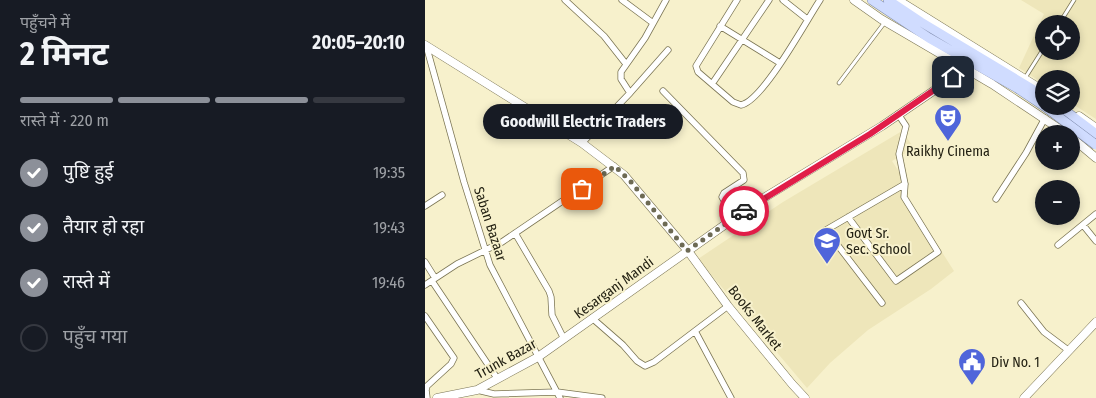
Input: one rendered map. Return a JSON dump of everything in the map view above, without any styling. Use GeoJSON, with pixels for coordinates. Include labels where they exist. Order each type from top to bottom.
{"type":"FeatureCollection","features":[{"type":"Feature","properties":{"kind":"main road"},"geometry":{"type":"LineString","coordinates":[[872,0],[929,38],[1035,100]]}},
{"type":"Feature","properties":{"kind":"main road"},"geometry":{"type":"LineString","coordinates":[[889,0],[921,22],[1035,91]]}},
{"type":"Feature","properties":{"kind":"main road"},"geometry":{"type":"LineString","coordinates":[[1056,115],[1096,144]]}},
{"type":"Feature","properties":{"kind":"main road"},"geometry":{"type":"LineString","coordinates":[[1071,115],[1096,134]]}},
{"type":"Feature","properties":{"kind":"street"},"geometry":{"type":"LineString","coordinates":[[565,0],[604,36],[626,64]]}},
{"type":"Feature","properties":{"kind":"street"},"geometry":{"type":"LineString","coordinates":[[622,0],[653,23]]}},
{"type":"Feature","properties":{"kind":"street"},"geometry":{"type":"LineString","coordinates":[[630,93],[621,76],[621,72],[645,38],[666,0]]}},
{"type":"Feature","properties":{"kind":"street"},"geometry":{"type":"LineString","coordinates":[[737,0],[696,66],[698,72],[737,104],[745,104],[752,99],[780,63],[820,0]]}},
{"type":"Feature","properties":{"kind":"street"},"geometry":{"type":"LineString","coordinates":[[712,84],[769,0]]}},
{"type":"Feature","properties":{"kind":"street"},"geometry":{"type":"LineString","coordinates":[[783,0],[807,19]]}},
{"type":"Feature","properties":{"kind":"street"},"geometry":{"type":"LineString","coordinates":[[854,0],[885,21],[967,68],[1055,125]]}},
{"type":"Feature","properties":{"kind":"street"},"geometry":{"type":"LineString","coordinates":[[898,0],[1035,85]]}},
{"type":"Feature","properties":{"kind":"street"},"geometry":{"type":"LineString","coordinates":[[720,26],[780,63]]}},
{"type":"Feature","properties":{"kind":"street","name":"Books Market"},"geometry":{"type":"LineString","coordinates":[[425,45],[582,143],[615,166],[631,182],[687,251],[728,306],[805,398]]}},
{"type":"Feature","properties":{"kind":"street","name":"Saban Bazaar"},"geometry":{"type":"LineString","coordinates":[[425,45],[485,251],[493,271],[560,398]]}},
{"type":"Feature","properties":{"kind":"street"},"geometry":{"type":"LineString","coordinates":[[582,143],[668,50]]}},
{"type":"Feature","properties":{"kind":"street","name":"Kesarganj Mandi"},"geometry":{"type":"LineString","coordinates":[[556,345],[757,202],[858,141],[967,68]]}},
{"type":"Feature","properties":{"kind":"street"},"geometry":{"type":"LineString","coordinates":[[663,91],[743,172],[744,180],[724,193],[722,197],[734,218]]}},
{"type":"Feature","properties":{"kind":"street"},"geometry":{"type":"LineString","coordinates":[[848,217],[896,281],[938,252],[904,197],[905,184],[899,154],[906,126],[898,114]]}},
{"type":"Feature","properties":{"kind":"street"},"geometry":{"type":"LineString","coordinates":[[1078,115],[1096,128]]}},
{"type":"Feature","properties":{"kind":"street"},"geometry":{"type":"LineString","coordinates":[[996,199],[1026,153],[1045,118]]}},
{"type":"Feature","properties":{"kind":"street"},"geometry":{"type":"LineString","coordinates":[[1080,144],[1096,158]]}},
{"type":"Feature","properties":{"kind":"street"},"geometry":{"type":"LineString","coordinates":[[1087,149],[1096,144]]}},
{"type":"Feature","properties":{"kind":"street"},"geometry":{"type":"LineString","coordinates":[[425,285],[463,261],[485,251],[515,233],[615,166]]}},
{"type":"Feature","properties":{"kind":"street"},"geometry":{"type":"LineString","coordinates":[[882,303],[826,230],[905,184]]}},
{"type":"Feature","properties":{"kind":"street"},"geometry":{"type":"LineString","coordinates":[[425,206],[442,195]]}},
{"type":"Feature","properties":{"kind":"street"},"geometry":{"type":"LineString","coordinates":[[1058,245],[1096,214]]}},
{"type":"Feature","properties":{"kind":"street"},"geometry":{"type":"LineString","coordinates":[[1083,225],[1096,241]]}},
{"type":"Feature","properties":{"kind":"street"},"geometry":{"type":"LineString","coordinates":[[515,233],[549,291],[552,315],[564,339]]}},
{"type":"Feature","properties":{"kind":"street"},"geometry":{"type":"LineString","coordinates":[[425,262],[434,280],[497,378]]}},
{"type":"Feature","properties":{"kind":"street"},"geometry":{"type":"LineString","coordinates":[[1021,303],[1044,332],[1068,350]]}},
{"type":"Feature","properties":{"kind":"street"},"geometry":{"type":"LineString","coordinates":[[592,318],[623,345],[637,361],[645,366],[654,362],[728,306]]}},
{"type":"Feature","properties":{"kind":"street"},"geometry":{"type":"LineString","coordinates":[[425,316],[454,358],[451,364],[427,386],[427,398]]}},
{"type":"Feature","properties":{"kind":"street"},"geometry":{"type":"LineString","coordinates":[[1024,398],[1096,322]]}},
{"type":"Feature","properties":{"kind":"street"},"geometry":{"type":"LineString","coordinates":[[695,331],[731,398]]}},
{"type":"Feature","properties":{"kind":"street","name":"Trunk Bazar"},"geometry":{"type":"LineString","coordinates":[[442,397],[477,390],[538,357],[556,345]]}},
{"type":"Feature","properties":{"kind":"street"},"geometry":{"type":"LineString","coordinates":[[477,390],[494,394],[557,392],[602,398]]}},
{"type":"Feature","properties":{"kind":"lane"},"geometry":{"type":"LineString","coordinates":[[1065,15],[1074,0]]}},
{"type":"Feature","properties":{"kind":"lane"},"geometry":{"type":"LineString","coordinates":[[839,83],[885,21]]}},
{"type":"Feature","properties":{"kind":"lane"},"geometry":{"type":"LineString","coordinates":[[1024,78],[1036,60]]}},
{"type":"Feature","properties":{"kind":"shaded area"},"geometry":{"type":"Polygon","coordinates":[[[1021,0],[1096,0],[1096,119],[1080,109],[1080,70],[1035,70],[1035,78],[1019,68],[1035,33],[1035,60],[1080,60],[1080,15],[1044,15],[1021,0]]]}},
{"type":"Feature","properties":{"kind":"shaded area","name":"Govt Sr. Sec. School"},"geometry":{"type":"Polygon","coordinates":[[[902,131],[914,148],[892,161],[907,184],[903,191],[954,271],[931,289],[868,330],[830,363],[807,388],[698,259],[783,202],[902,131]]]}},
{"type":"Feature","properties":{"kind":"way so far"},"geometry":{"type":"LineString","coordinates":[[582,189],[615,166],[631,182],[687,251],[744,211]]}},
{"type":"Feature","properties":{"kind":"place","name":"Raikhy Cinema"},"geometry":{"type":"Point","coordinates":[948,142]}},
{"type":"Feature","properties":{"kind":"place","name":"Goodwill Electric Traders"},"geometry":{"type":"Point","coordinates":[582,189]}},
{"type":"Feature","properties":{"kind":"place","name":"Govt Sr. Sec. School"},"geometry":{"type":"Point","coordinates":[827,265]}},
{"type":"Feature","properties":{"kind":"place","name":"Div No. 1"},"geometry":{"type":"Point","coordinates":[972,386]}},
{"type":"Feature","properties":{"kind":"route"},"geometry":{"type":"LineString","coordinates":[[744,211],[870,134],[953,77]]}}]}
